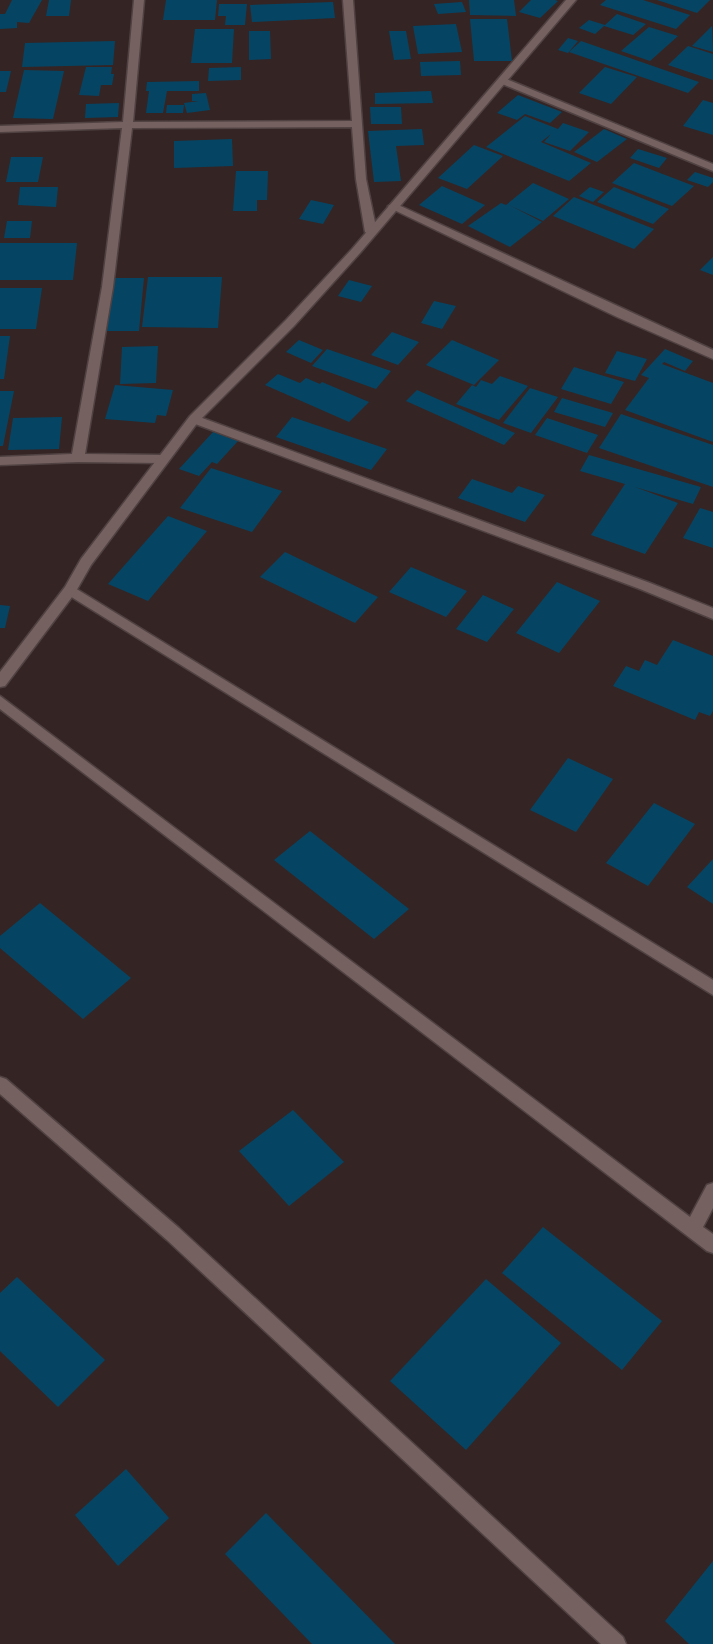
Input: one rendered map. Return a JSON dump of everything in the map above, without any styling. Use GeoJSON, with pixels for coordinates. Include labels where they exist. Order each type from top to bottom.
{"type":"FeatureCollection","features":[{"type":"Feature","properties":{"kind":"street"},"geometry":{"type":"LineString","coordinates":[[78,458],[100,338],[129,125],[139,0]]}},
{"type":"Feature","properties":{"kind":"street"},"geometry":{"type":"LineString","coordinates":[[348,0],[361,179],[371,232]]}},
{"type":"Feature","properties":{"kind":"street"},"geometry":{"type":"LineString","coordinates":[[0,682],[70,590],[86,562],[194,419],[290,323],[504,81],[571,0]]}},
{"type":"Feature","properties":{"kind":"street"},"geometry":{"type":"LineString","coordinates":[[504,81],[713,168]]}},
{"type":"Feature","properties":{"kind":"street"},"geometry":{"type":"LineString","coordinates":[[0,129],[129,125],[356,124]]}},
{"type":"Feature","properties":{"kind":"street"},"geometry":{"type":"LineString","coordinates":[[394,206],[713,355]]}},
{"type":"Feature","properties":{"kind":"street"},"geometry":{"type":"LineString","coordinates":[[194,419],[645,586],[713,614]]}},
{"type":"Feature","properties":{"kind":"street"},"geometry":{"type":"LineString","coordinates":[[0,461],[78,458],[162,459]]}},
{"type":"Feature","properties":{"kind":"street"},"geometry":{"type":"LineString","coordinates":[[70,590],[713,988]]}},
{"type":"Feature","properties":{"kind":"street"},"geometry":{"type":"LineString","coordinates":[[0,701],[713,1245]]}},
{"type":"Feature","properties":{"kind":"street"},"geometry":{"type":"LineString","coordinates":[[0,1084],[173,1234],[616,1644]]}},
{"type":"Feature","properties":{"kind":"street"},"geometry":{"type":"LineString","coordinates":[[693,1228],[713,1191]]}},
{"type":"Feature","properties":{"kind":"building"},"geometry":{"type":"Polygon","coordinates":[[[12,0],[42,0],[29,23],[17,22],[17,28],[0,29],[0,14],[5,14],[12,0]]]}},
{"type":"Feature","properties":{"kind":"building"},"geometry":{"type":"Polygon","coordinates":[[[49,0],[71,0],[69,16],[46,16],[49,0]]]}},
{"type":"Feature","properties":{"kind":"building"},"geometry":{"type":"Polygon","coordinates":[[[166,0],[217,0],[215,20],[163,20],[166,0]]]}},
{"type":"Feature","properties":{"kind":"building"},"geometry":{"type":"Polygon","coordinates":[[[469,0],[514,0],[516,16],[470,15],[469,0]]]}},
{"type":"Feature","properties":{"kind":"building"},"geometry":{"type":"Polygon","coordinates":[[[531,0],[558,1],[540,18],[519,12],[531,0]]]}},
{"type":"Feature","properties":{"kind":"building"},"geometry":{"type":"Polygon","coordinates":[[[606,0],[643,0],[690,15],[676,29],[600,5],[606,0]]]}},
{"type":"Feature","properties":{"kind":"building"},"geometry":{"type":"Polygon","coordinates":[[[657,0],[710,0],[697,13],[657,0]]]}},
{"type":"Feature","properties":{"kind":"building"},"geometry":{"type":"Polygon","coordinates":[[[333,2],[335,18],[252,22],[250,5],[333,2]]]}},
{"type":"Feature","properties":{"kind":"building"},"geometry":{"type":"Polygon","coordinates":[[[462,2],[466,12],[438,14],[434,4],[462,2]]]}},
{"type":"Feature","properties":{"kind":"building"},"geometry":{"type":"Polygon","coordinates":[[[219,4],[247,4],[245,25],[225,25],[226,16],[218,16],[219,4]]]}},
{"type":"Feature","properties":{"kind":"building"},"geometry":{"type":"Polygon","coordinates":[[[617,14],[646,24],[633,35],[604,26],[595,34],[579,28],[589,20],[605,25],[617,14]]]}},
{"type":"Feature","properties":{"kind":"building"},"geometry":{"type":"Polygon","coordinates":[[[470,19],[507,19],[512,61],[474,61],[470,19]]]}},
{"type":"Feature","properties":{"kind":"building"},"geometry":{"type":"Polygon","coordinates":[[[456,24],[462,52],[418,54],[413,26],[456,24]]]}},
{"type":"Feature","properties":{"kind":"building"},"geometry":{"type":"Polygon","coordinates":[[[712,26],[713,52],[692,46],[712,26]]]}},
{"type":"Feature","properties":{"kind":"building"},"geometry":{"type":"Polygon","coordinates":[[[649,27],[678,36],[650,61],[621,51],[649,27]]]}},
{"type":"Feature","properties":{"kind":"building"},"geometry":{"type":"Polygon","coordinates":[[[195,29],[234,29],[232,63],[191,63],[195,29]]]}},
{"type":"Feature","properties":{"kind":"building"},"geometry":{"type":"Polygon","coordinates":[[[249,31],[270,31],[271,59],[249,60],[249,31]]]}},
{"type":"Feature","properties":{"kind":"building"},"geometry":{"type":"Polygon","coordinates":[[[389,31],[406,31],[411,59],[394,60],[389,31]]]}},
{"type":"Feature","properties":{"kind":"building"},"geometry":{"type":"Polygon","coordinates":[[[568,38],[578,41],[568,53],[558,50],[568,38]]]}},
{"type":"Feature","properties":{"kind":"building"},"geometry":{"type":"Polygon","coordinates":[[[115,41],[113,65],[22,67],[25,43],[115,41]]]}},
{"type":"Feature","properties":{"kind":"building"},"geometry":{"type":"Polygon","coordinates":[[[581,41],[699,82],[688,93],[569,52],[581,41]]]}},
{"type":"Feature","properties":{"kind":"building"},"geometry":{"type":"Polygon","coordinates":[[[688,46],[713,54],[713,80],[668,65],[688,46]]]}},
{"type":"Feature","properties":{"kind":"building"},"geometry":{"type":"Polygon","coordinates":[[[460,61],[461,75],[421,76],[420,62],[460,61]]]}},
{"type":"Feature","properties":{"kind":"building"},"geometry":{"type":"Polygon","coordinates":[[[86,67],[112,67],[111,74],[114,74],[112,85],[101,85],[99,96],[79,95],[86,67]]]}},
{"type":"Feature","properties":{"kind":"building"},"geometry":{"type":"Polygon","coordinates":[[[241,67],[241,80],[208,81],[209,68],[241,67]]]}},
{"type":"Feature","properties":{"kind":"building"},"geometry":{"type":"Polygon","coordinates":[[[605,67],[637,77],[611,104],[579,93],[605,67]]]}},
{"type":"Feature","properties":{"kind":"building"},"geometry":{"type":"Polygon","coordinates":[[[24,70],[64,71],[53,119],[13,118],[24,70]]]}},
{"type":"Feature","properties":{"kind":"building"},"geometry":{"type":"Polygon","coordinates":[[[0,71],[11,71],[6,92],[0,92],[0,71]]]}},
{"type":"Feature","properties":{"kind":"building"},"geometry":{"type":"Polygon","coordinates":[[[199,81],[199,91],[167,91],[163,113],[146,113],[149,91],[146,91],[147,82],[199,81]]]}},
{"type":"Feature","properties":{"kind":"building"},"geometry":{"type":"Polygon","coordinates":[[[431,91],[433,103],[375,104],[375,93],[431,91]]]}},
{"type":"Feature","properties":{"kind":"building"},"geometry":{"type":"Polygon","coordinates":[[[206,93],[210,110],[187,113],[184,103],[199,101],[192,101],[192,94],[206,93]]]}},
{"type":"Feature","properties":{"kind":"building"},"geometry":{"type":"Polygon","coordinates":[[[518,95],[562,112],[550,123],[525,114],[517,120],[497,113],[518,95]]]}},
{"type":"Feature","properties":{"kind":"building"},"geometry":{"type":"Polygon","coordinates":[[[703,100],[713,103],[713,135],[683,126],[703,100]]]}},
{"type":"Feature","properties":{"kind":"building"},"geometry":{"type":"Polygon","coordinates":[[[119,103],[118,117],[85,118],[86,104],[119,103]]]}},
{"type":"Feature","properties":{"kind":"building"},"geometry":{"type":"Polygon","coordinates":[[[167,105],[184,105],[183,113],[166,113],[167,105]]]}},
{"type":"Feature","properties":{"kind":"building"},"geometry":{"type":"Polygon","coordinates":[[[370,107],[401,107],[402,124],[371,124],[370,107]]]}},
{"type":"Feature","properties":{"kind":"building"},"geometry":{"type":"Polygon","coordinates":[[[525,116],[558,129],[563,123],[589,132],[570,151],[544,142],[551,134],[541,142],[591,163],[569,181],[486,147],[525,116]]]}},
{"type":"Feature","properties":{"kind":"building"},"geometry":{"type":"Polygon","coordinates":[[[422,129],[424,145],[396,146],[401,181],[374,182],[368,131],[422,129]]]}},
{"type":"Feature","properties":{"kind":"building"},"geometry":{"type":"Polygon","coordinates":[[[604,129],[627,139],[597,162],[574,152],[604,129]]]}},
{"type":"Feature","properties":{"kind":"building"},"geometry":{"type":"Polygon","coordinates":[[[232,139],[233,166],[174,168],[174,141],[232,139]]]}},
{"type":"Feature","properties":{"kind":"building"},"geometry":{"type":"Polygon","coordinates":[[[474,145],[503,156],[467,189],[438,178],[474,145]]]}},
{"type":"Feature","properties":{"kind":"building"},"geometry":{"type":"Polygon","coordinates":[[[638,149],[667,158],[659,168],[630,158],[638,149]]]}},
{"type":"Feature","properties":{"kind":"building"},"geometry":{"type":"Polygon","coordinates":[[[11,157],[43,157],[38,182],[6,182],[11,157]]]}},
{"type":"Feature","properties":{"kind":"building"},"geometry":{"type":"Polygon","coordinates":[[[634,163],[694,186],[672,206],[612,183],[634,163]]]}},
{"type":"Feature","properties":{"kind":"building"},"geometry":{"type":"Polygon","coordinates":[[[236,171],[268,171],[267,200],[257,200],[257,211],[233,211],[236,171]]]}},
{"type":"Feature","properties":{"kind":"building"},"geometry":{"type":"Polygon","coordinates":[[[695,172],[713,178],[713,182],[708,187],[687,180],[695,172]]]}},
{"type":"Feature","properties":{"kind":"building"},"geometry":{"type":"Polygon","coordinates":[[[533,183],[569,199],[543,221],[509,205],[542,222],[510,247],[468,226],[501,203],[506,205],[533,183]]]}},
{"type":"Feature","properties":{"kind":"building"},"geometry":{"type":"Polygon","coordinates":[[[442,186],[485,205],[462,224],[419,205],[442,186]]]}},
{"type":"Feature","properties":{"kind":"building"},"geometry":{"type":"Polygon","coordinates":[[[20,187],[58,187],[56,207],[18,205],[20,187]]]}},
{"type":"Feature","properties":{"kind":"building"},"geometry":{"type":"Polygon","coordinates":[[[590,187],[604,192],[593,202],[579,196],[590,187]]]}},
{"type":"Feature","properties":{"kind":"building"},"geometry":{"type":"Polygon","coordinates":[[[614,187],[669,209],[653,224],[597,202],[614,187]]]}},
{"type":"Feature","properties":{"kind":"building"},"geometry":{"type":"Polygon","coordinates":[[[574,197],[654,229],[634,249],[553,216],[574,197]]]}},
{"type":"Feature","properties":{"kind":"building"},"geometry":{"type":"Polygon","coordinates":[[[311,200],[334,205],[323,224],[299,219],[311,200]]]}},
{"type":"Feature","properties":{"kind":"building"},"geometry":{"type":"Polygon","coordinates":[[[7,221],[32,221],[30,238],[4,238],[7,221]]]}},
{"type":"Feature","properties":{"kind":"building"},"geometry":{"type":"Polygon","coordinates":[[[0,243],[77,243],[73,280],[0,280],[0,243]]]}},
{"type":"Feature","properties":{"kind":"building"},"geometry":{"type":"Polygon","coordinates":[[[713,257],[713,275],[700,270],[713,257]]]}},
{"type":"Feature","properties":{"kind":"building"},"geometry":{"type":"Polygon","coordinates":[[[148,277],[222,277],[218,328],[142,327],[148,277]]]}},
{"type":"Feature","properties":{"kind":"building"},"geometry":{"type":"Polygon","coordinates":[[[113,278],[144,278],[139,331],[107,331],[113,278]]]}},
{"type":"Feature","properties":{"kind":"building"},"geometry":{"type":"Polygon","coordinates":[[[349,280],[372,286],[361,302],[338,296],[349,280]]]}},
{"type":"Feature","properties":{"kind":"building"},"geometry":{"type":"Polygon","coordinates":[[[0,288],[42,288],[36,329],[0,329],[0,288]]]}},
{"type":"Feature","properties":{"kind":"building"},"geometry":{"type":"Polygon","coordinates":[[[434,301],[456,306],[442,329],[421,323],[434,301]]]}},
{"type":"Feature","properties":{"kind":"building"},"geometry":{"type":"Polygon","coordinates":[[[392,332],[419,342],[398,365],[371,355],[392,332]]]}},
{"type":"Feature","properties":{"kind":"building"},"geometry":{"type":"Polygon","coordinates":[[[0,336],[10,336],[4,379],[0,379],[0,336]]]}},
{"type":"Feature","properties":{"kind":"building"},"geometry":{"type":"Polygon","coordinates":[[[299,340],[323,350],[311,363],[286,352],[299,340]]]}},
{"type":"Feature","properties":{"kind":"building"},"geometry":{"type":"Polygon","coordinates":[[[452,340],[499,360],[474,385],[426,365],[452,340]]]}},
{"type":"Feature","properties":{"kind":"building"},"geometry":{"type":"Polygon","coordinates":[[[158,346],[156,383],[120,384],[122,347],[158,346]]]}},
{"type":"Feature","properties":{"kind":"building"},"geometry":{"type":"Polygon","coordinates":[[[327,349],[391,371],[376,389],[312,366],[327,349]]]}},
{"type":"Feature","properties":{"kind":"building"},"geometry":{"type":"Polygon","coordinates":[[[665,349],[693,361],[685,371],[664,362],[662,364],[713,383],[713,442],[625,410],[649,378],[641,375],[665,349]]]}},
{"type":"Feature","properties":{"kind":"building"},"geometry":{"type":"Polygon","coordinates":[[[617,351],[647,359],[635,381],[605,373],[617,351]]]}},
{"type":"Feature","properties":{"kind":"building"},"geometry":{"type":"Polygon","coordinates":[[[574,367],[624,382],[611,404],[561,389],[574,367]]]}},
{"type":"Feature","properties":{"kind":"building"},"geometry":{"type":"Polygon","coordinates":[[[278,374],[300,383],[306,378],[320,384],[322,382],[369,402],[349,422],[265,385],[278,374]]]}},
{"type":"Feature","properties":{"kind":"building"},"geometry":{"type":"Polygon","coordinates":[[[500,376],[528,386],[499,420],[456,404],[472,385],[476,387],[481,380],[492,384],[500,376]]]}},
{"type":"Feature","properties":{"kind":"building"},"geometry":{"type":"Polygon","coordinates":[[[115,385],[173,390],[166,416],[157,415],[155,423],[105,419],[115,385]]]}},
{"type":"Feature","properties":{"kind":"building"},"geometry":{"type":"Polygon","coordinates":[[[530,388],[558,397],[531,433],[503,423],[530,388]]]}},
{"type":"Feature","properties":{"kind":"building"},"geometry":{"type":"Polygon","coordinates":[[[417,390],[515,433],[504,445],[406,401],[417,390]]]}},
{"type":"Feature","properties":{"kind":"building"},"geometry":{"type":"Polygon","coordinates":[[[0,391],[14,391],[3,446],[0,446],[0,391]]]}},
{"type":"Feature","properties":{"kind":"building"},"geometry":{"type":"Polygon","coordinates":[[[562,398],[613,413],[605,427],[554,412],[562,398]]]}},
{"type":"Feature","properties":{"kind":"building"},"geometry":{"type":"Polygon","coordinates":[[[621,414],[713,445],[713,487],[599,448],[621,414]]]}},
{"type":"Feature","properties":{"kind":"building"},"geometry":{"type":"Polygon","coordinates":[[[62,417],[59,449],[8,450],[13,418],[62,417]]]}},
{"type":"Feature","properties":{"kind":"building"},"geometry":{"type":"Polygon","coordinates":[[[292,417],[387,449],[371,470],[276,437],[292,417]]]}},
{"type":"Feature","properties":{"kind":"building"},"geometry":{"type":"Polygon","coordinates":[[[547,418],[598,435],[587,453],[535,435],[547,418]]]}},
{"type":"Feature","properties":{"kind":"building"},"geometry":{"type":"Polygon","coordinates":[[[213,432],[238,441],[217,464],[212,462],[199,476],[179,469],[213,432]]]}},
{"type":"Feature","properties":{"kind":"building"},"geometry":{"type":"Polygon","coordinates":[[[589,455],[701,487],[693,504],[635,487],[678,503],[645,554],[591,535],[625,484],[580,471],[589,455]]]}},
{"type":"Feature","properties":{"kind":"building"},"geometry":{"type":"Polygon","coordinates":[[[211,468],[282,491],[252,532],[180,508],[211,468]]]}},
{"type":"Feature","properties":{"kind":"building"},"geometry":{"type":"Polygon","coordinates":[[[472,479],[512,493],[518,486],[545,495],[525,522],[458,498],[472,479]]]}},
{"type":"Feature","properties":{"kind":"building"},"geometry":{"type":"Polygon","coordinates":[[[700,508],[713,512],[713,548],[683,538],[700,508]]]}},
{"type":"Feature","properties":{"kind":"building"},"geometry":{"type":"Polygon","coordinates":[[[168,516],[207,531],[148,601],[108,584],[168,516]]]}},
{"type":"Feature","properties":{"kind":"building"},"geometry":{"type":"Polygon","coordinates":[[[285,552],[378,597],[355,623],[260,577],[285,552]]]}},
{"type":"Feature","properties":{"kind":"building"},"geometry":{"type":"Polygon","coordinates":[[[411,567],[467,591],[446,617],[389,592],[411,567]]]}},
{"type":"Feature","properties":{"kind":"building"},"geometry":{"type":"Polygon","coordinates":[[[557,582],[600,601],[559,653],[516,633],[557,582]]]}},
{"type":"Feature","properties":{"kind":"building"},"geometry":{"type":"Polygon","coordinates":[[[483,595],[514,609],[487,642],[456,629],[483,595]]]}},
{"type":"Feature","properties":{"kind":"building"},"geometry":{"type":"Polygon","coordinates":[[[0,605],[10,606],[5,628],[0,628],[0,605]]]}},
{"type":"Feature","properties":{"kind":"building"},"geometry":{"type":"Polygon","coordinates":[[[673,640],[713,656],[713,711],[710,716],[699,712],[695,720],[613,686],[626,666],[639,671],[645,660],[657,665],[673,640]]]}},
{"type":"Feature","properties":{"kind":"building"},"geometry":{"type":"Polygon","coordinates":[[[568,758],[613,779],[576,832],[530,810],[568,758]]]}},
{"type":"Feature","properties":{"kind":"building"},"geometry":{"type":"Polygon","coordinates":[[[654,803],[695,824],[648,886],[606,863],[654,803]]]}},
{"type":"Feature","properties":{"kind":"building"},"geometry":{"type":"Polygon","coordinates":[[[310,831],[409,909],[374,939],[274,860],[310,831]]]}},
{"type":"Feature","properties":{"kind":"building"},"geometry":{"type":"Polygon","coordinates":[[[713,859],[713,904],[687,887],[713,859]]]}},
{"type":"Feature","properties":{"kind":"building"},"geometry":{"type":"Polygon","coordinates":[[[40,903],[131,978],[83,1019],[0,948],[0,936],[40,903]]]}},
{"type":"Feature","properties":{"kind":"building"},"geometry":{"type":"Polygon","coordinates":[[[293,1110],[344,1162],[289,1206],[239,1151],[293,1110]]]}},
{"type":"Feature","properties":{"kind":"building"},"geometry":{"type":"Polygon","coordinates":[[[543,1227],[662,1321],[622,1370],[502,1273],[543,1227]]]}},
{"type":"Feature","properties":{"kind":"building"},"geometry":{"type":"Polygon","coordinates":[[[17,1277],[105,1360],[58,1407],[0,1351],[0,1293],[17,1277]]]}},
{"type":"Feature","properties":{"kind":"building"},"geometry":{"type":"Polygon","coordinates":[[[486,1279],[561,1343],[466,1450],[390,1381],[486,1279]]]}},
{"type":"Feature","properties":{"kind":"building"},"geometry":{"type":"Polygon","coordinates":[[[126,1469],[169,1518],[118,1566],[75,1515],[126,1469]]]}},
{"type":"Feature","properties":{"kind":"building"},"geometry":{"type":"Polygon","coordinates":[[[266,1513],[395,1644],[312,1644],[225,1554],[266,1513]]]}},
{"type":"Feature","properties":{"kind":"building"},"geometry":{"type":"Polygon","coordinates":[[[713,1561],[713,1644],[689,1644],[665,1621],[713,1561]]]}}]}
